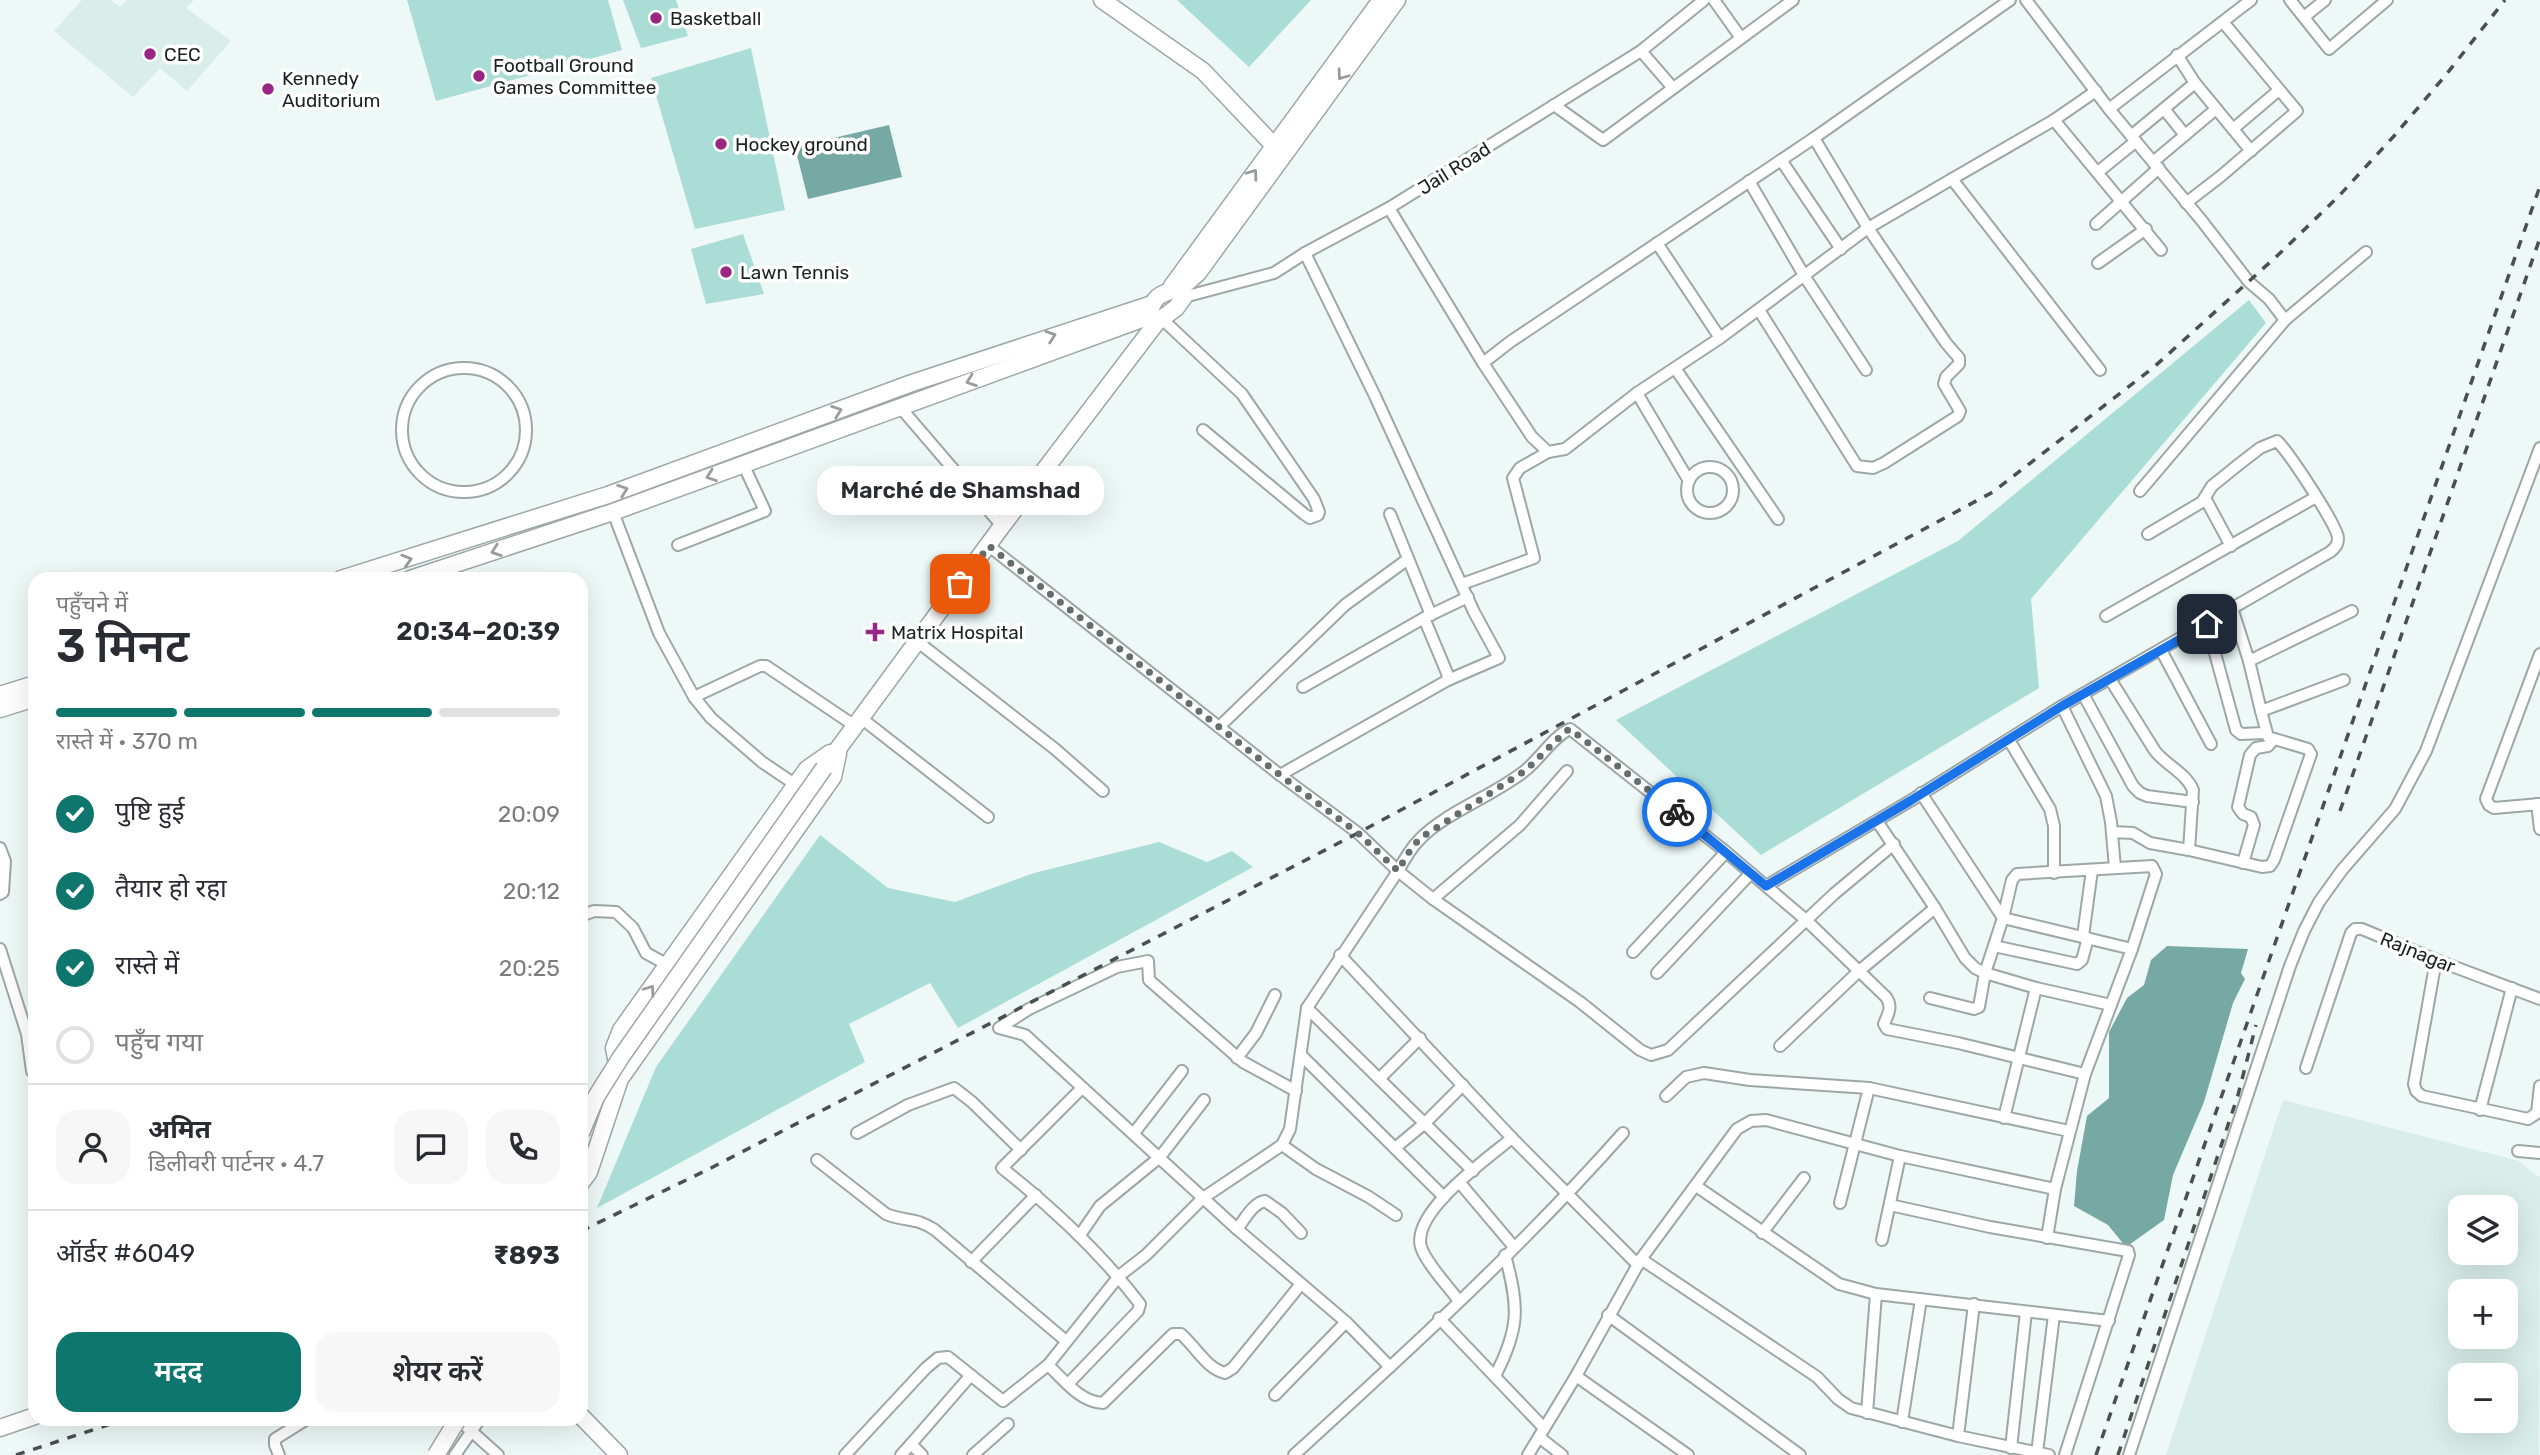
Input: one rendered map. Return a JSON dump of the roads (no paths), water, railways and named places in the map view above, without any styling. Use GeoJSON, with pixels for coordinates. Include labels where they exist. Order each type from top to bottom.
{"type":"FeatureCollection","features":[{"type":"Feature","properties":{"kind":"main road"},"geometry":{"type":"LineString","coordinates":[[1102,0],[1203,71],[1278,150]]}},
{"type":"Feature","properties":{"kind":"main road"},"geometry":{"type":"LineString","coordinates":[[431,572],[613,512],[1176,308],[1178,291],[1198,273],[1381,0]]}},
{"type":"Feature","properties":{"kind":"main road"},"geometry":{"type":"LineString","coordinates":[[1278,150],[1397,0]]}},
{"type":"Feature","properties":{"kind":"main road"},"geometry":{"type":"LineString","coordinates":[[588,1116],[596,1097],[621,1057],[824,768],[989,546],[1155,315]]}},
{"type":"Feature","properties":{"kind":"main road"},"geometry":{"type":"LineString","coordinates":[[374,572],[608,495],[912,383],[1155,315]]}},
{"type":"Feature","properties":{"kind":"main road"},"geometry":{"type":"LineString","coordinates":[[0,695],[28,686]]}},
{"type":"Feature","properties":{"kind":"main road"},"geometry":{"type":"LineString","coordinates":[[0,709],[28,700]]}},
{"type":"Feature","properties":{"kind":"main road"},"geometry":{"type":"LineString","coordinates":[[620,1079],[614,1048],[621,1030],[807,769],[841,745]]}},
{"type":"Feature","properties":{"kind":"main road"},"geometry":{"type":"LineString","coordinates":[[588,1173],[620,1079],[832,777],[841,745]]}},
{"type":"Feature","properties":{"kind":"main road"},"geometry":{"type":"LineString","coordinates":[[0,1428],[28,1418]]}},
{"type":"Feature","properties":{"kind":"main road"},"geometry":{"type":"LineString","coordinates":[[588,1423],[620,1455]]}},
{"type":"Feature","properties":{"kind":"main road"},"geometry":{"type":"LineString","coordinates":[[435,1455],[460,1426]]}},
{"type":"Feature","properties":{"kind":"street","name":"Jail Road"},"geometry":{"type":"LineString","coordinates":[[1178,291],[1274,273],[1305,253],[1389,208],[1641,51],[1704,0]]}},
{"type":"Feature","properties":{"kind":"street"},"geometry":{"type":"LineString","coordinates":[[1714,0],[1741,38]]}},
{"type":"Feature","properties":{"kind":"street"},"geometry":{"type":"LineString","coordinates":[[1554,105],[1603,139],[1793,0]]}},
{"type":"Feature","properties":{"kind":"street"},"geometry":{"type":"LineString","coordinates":[[1483,363],[1510,342],[1814,138],[2010,0]]}},
{"type":"Feature","properties":{"kind":"street"},"geometry":{"type":"LineString","coordinates":[[2026,0],[2133,139],[2249,282],[2269,299],[2285,320]]}},
{"type":"Feature","properties":{"kind":"street"},"geometry":{"type":"LineString","coordinates":[[2109,109],[2251,0]]}},
{"type":"Feature","properties":{"kind":"street"},"geometry":{"type":"LineString","coordinates":[[2290,0],[2329,49],[2381,2]]}},
{"type":"Feature","properties":{"kind":"street"},"geometry":{"type":"LineString","coordinates":[[2304,18],[2325,0]]}},
{"type":"Feature","properties":{"kind":"street"},"geometry":{"type":"LineString","coordinates":[[2186,203],[2297,111],[2223,22]]}},
{"type":"Feature","properties":{"kind":"street"},"geometry":{"type":"LineString","coordinates":[[1641,51],[1673,88]]}},
{"type":"Feature","properties":{"kind":"street"},"geometry":{"type":"LineString","coordinates":[[2177,55],[2194,83],[2251,151]]}},
{"type":"Feature","properties":{"kind":"street"},"geometry":{"type":"LineString","coordinates":[[2098,172],[2194,83]]}},
{"type":"Feature","properties":{"kind":"street"},"geometry":{"type":"LineString","coordinates":[[2233,129],[2279,90]]}},
{"type":"Feature","properties":{"kind":"street"},"geometry":{"type":"LineString","coordinates":[[1462,584],[1534,558],[1513,478],[1520,468],[1548,452],[1565,449],[1637,393],[1720,338],[1868,228],[2054,120],[2096,91]]}},
{"type":"Feature","properties":{"kind":"street"},"geometry":{"type":"LineString","coordinates":[[2164,109],[2185,135]]}},
{"type":"Feature","properties":{"kind":"street"},"geometry":{"type":"LineString","coordinates":[[2095,224],[2185,135],[2216,109]]}},
{"type":"Feature","properties":{"kind":"street"},"geometry":{"type":"LineString","coordinates":[[2054,120],[2161,250]]}},
{"type":"Feature","properties":{"kind":"street"},"geometry":{"type":"LineString","coordinates":[[1759,310],[1857,466],[1873,468],[1884,463],[1958,416],[1961,411],[1944,384],[1946,377],[1959,363],[1959,358],[1868,228],[1814,138]]}},
{"type":"Feature","properties":{"kind":"street"},"geometry":{"type":"LineString","coordinates":[[1781,160],[1840,249]]}},
{"type":"Feature","properties":{"kind":"street"},"geometry":{"type":"LineString","coordinates":[[1952,179],[2100,370]]}},
{"type":"Feature","properties":{"kind":"street"},"geometry":{"type":"LineString","coordinates":[[1749,181],[1805,277],[1866,370]]}},
{"type":"Feature","properties":{"kind":"street"},"geometry":{"type":"LineString","coordinates":[[1389,208],[1483,363],[1532,437],[1548,452]]}},
{"type":"Feature","properties":{"kind":"street"},"geometry":{"type":"LineString","coordinates":[[2098,264],[2146,229]]}},
{"type":"Feature","properties":{"kind":"street"},"geometry":{"type":"LineString","coordinates":[[1657,243],[1720,338]]}},
{"type":"Feature","properties":{"kind":"street"},"geometry":{"type":"LineString","coordinates":[[2140,491],[2285,320],[2366,252]]}},
{"type":"Feature","properties":{"kind":"street"},"geometry":{"type":"LineString","coordinates":[[1280,775],[1448,680],[1499,658],[1468,597],[1376,396],[1305,253]]}},
{"type":"Feature","properties":{"kind":"street"},"geometry":{"type":"LineString","coordinates":[[1155,315],[1242,394],[1314,499],[1318,515],[1310,518],[1304,514],[1203,430]]}},
{"type":"Feature","properties":{"kind":"street"},"geometry":{"type":"LineString","coordinates":[[1675,368],[1778,520]]}},
{"type":"Feature","properties":{"kind":"street"},"geometry":{"type":"LineString","coordinates":[[481,370],[494,373],[513,389],[524,411],[527,435],[520,459],[504,478],[482,489],[458,492],[434,484],[415,469],[403,447],[401,422],[408,398],[424,379],[446,371],[481,370]]}},
{"type":"Feature","properties":{"kind":"street"},"geometry":{"type":"LineString","coordinates":[[1637,393],[1689,481],[1688,499],[1693,506],[1701,511],[1718,512],[1726,507],[1731,499],[1731,482],[1719,469],[1701,469],[1689,481]]}},
{"type":"Feature","properties":{"kind":"street"},"geometry":{"type":"LineString","coordinates":[[900,407],[1002,526]]}},
{"type":"Feature","properties":{"kind":"street"},"geometry":{"type":"LineString","coordinates":[[1766,886],[1877,821],[2062,706],[2336,547],[2338,538],[2316,497],[2277,440],[2238,464],[2212,486],[2205,498],[2148,534]]}},
{"type":"Feature","properties":{"kind":"street"},"geometry":{"type":"LineString","coordinates":[[2130,1455],[2290,966],[2304,931],[2319,902],[2342,870],[2395,809],[2426,751],[2540,448]]}},
{"type":"Feature","properties":{"kind":"street"},"geometry":{"type":"LineString","coordinates":[[678,545],[765,511],[744,464]]}},
{"type":"Feature","properties":{"kind":"street"},"geometry":{"type":"LineString","coordinates":[[2106,616],[2316,497]]}},
{"type":"Feature","properties":{"kind":"street"},"geometry":{"type":"LineString","coordinates":[[2205,498],[2231,546]]}},
{"type":"Feature","properties":{"kind":"street"},"geometry":{"type":"LineString","coordinates":[[613,512],[659,633],[694,697],[711,718],[752,753],[796,785]]}},
{"type":"Feature","properties":{"kind":"street"},"geometry":{"type":"LineString","coordinates":[[1390,514],[1409,559],[1448,680]]}},
{"type":"Feature","properties":{"kind":"street"},"geometry":{"type":"LineString","coordinates":[[989,546],[1280,775],[1358,833],[1398,871],[1433,899],[1651,1055],[1668,1050],[1833,894],[1894,844]]}},
{"type":"Feature","properties":{"kind":"street"},"geometry":{"type":"LineString","coordinates":[[1219,727],[1345,605],[1409,559]]}},
{"type":"Feature","properties":{"kind":"street"},"geometry":{"type":"LineString","coordinates":[[1303,687],[1427,616],[1468,597]]}},
{"type":"Feature","properties":{"kind":"street"},"geometry":{"type":"LineString","coordinates":[[2232,608],[2269,736],[2268,746],[2256,748],[2250,755],[2238,807],[2243,814],[2251,817],[2254,825],[2243,863]]}},
{"type":"Feature","properties":{"kind":"street"},"geometry":{"type":"LineString","coordinates":[[2249,661],[2353,611]]}},
{"type":"Feature","properties":{"kind":"street"},"geometry":{"type":"LineString","coordinates":[[2112,832],[2133,833],[2150,843],[2262,867],[2270,866],[2274,860],[2311,754],[2308,749],[2269,736],[2242,734],[2236,730],[2207,624]]}},
{"type":"Feature","properties":{"kind":"street"},"geometry":{"type":"LineString","coordinates":[[918,642],[1055,749],[1103,791]]}},
{"type":"Feature","properties":{"kind":"street"},"geometry":{"type":"LineString","coordinates":[[2161,650],[2211,744]]}},
{"type":"Feature","properties":{"kind":"street"},"geometry":{"type":"LineString","coordinates":[[2540,654],[2486,799],[2494,808],[2539,804],[2540,829]]}},
{"type":"Feature","properties":{"kind":"street"},"geometry":{"type":"LineString","coordinates":[[694,697],[760,666],[766,666],[858,722],[988,817]]}},
{"type":"Feature","properties":{"kind":"street"},"geometry":{"type":"LineString","coordinates":[[2110,679],[2155,751],[2164,762],[2191,783],[2193,803],[2189,850]]}},
{"type":"Feature","properties":{"kind":"street"},"geometry":{"type":"LineString","coordinates":[[2261,711],[2344,680]]}},
{"type":"Feature","properties":{"kind":"street"},"geometry":{"type":"LineString","coordinates":[[2083,694],[2133,786],[2140,793],[2193,803]]}},
{"type":"Feature","properties":{"kind":"street"},"geometry":{"type":"LineString","coordinates":[[2062,706],[2106,796],[2115,869]]}},
{"type":"Feature","properties":{"kind":"street"},"geometry":{"type":"LineString","coordinates":[[845,1455],[938,1358],[948,1357],[1003,1401],[1048,1365],[1119,1276],[1146,1255],[1203,1198],[1282,1144],[1290,1129],[1307,1008],[1407,855],[1419,839],[1526,770],[1570,729],[1726,852],[1806,920],[1890,1003],[1884,1024],[1887,1029],[2085,1074]]}},
{"type":"Feature","properties":{"kind":"street"},"geometry":{"type":"LineString","coordinates":[[2009,740],[2050,809],[2054,827],[2054,873]]}},
{"type":"Feature","properties":{"kind":"street"},"geometry":{"type":"LineString","coordinates":[[1433,899],[1520,825],[1567,771]]}},
{"type":"Feature","properties":{"kind":"street"},"geometry":{"type":"LineString","coordinates":[[1921,793],[2003,918],[2132,949]]}},
{"type":"Feature","properties":{"kind":"street"},"geometry":{"type":"LineString","coordinates":[[1877,821],[1965,958],[1975,968],[2036,988],[2111,1005]]}},
{"type":"Feature","properties":{"kind":"street"},"geometry":{"type":"LineString","coordinates":[[0,848],[5,861],[3,892],[0,894]]}},
{"type":"Feature","properties":{"kind":"street"},"geometry":{"type":"LineString","coordinates":[[1633,952],[1726,852]]}},
{"type":"Feature","properties":{"kind":"street"},"geometry":{"type":"LineString","coordinates":[[1930,998],[1977,1009],[2012,880],[2017,874],[2152,866],[2156,869],[2132,949],[2085,1074],[2068,1131],[2047,1238]]}},
{"type":"Feature","properties":{"kind":"street"},"geometry":{"type":"LineString","coordinates":[[1994,946],[2077,964],[2082,960],[2092,870]]}},
{"type":"Feature","properties":{"kind":"street"},"geometry":{"type":"LineString","coordinates":[[1657,973],[1751,873]]}},
{"type":"Feature","properties":{"kind":"street"},"geometry":{"type":"LineString","coordinates":[[1780,1046],[1859,971],[1935,908]]}},
{"type":"Feature","properties":{"kind":"street"},"geometry":{"type":"LineString","coordinates":[[588,913],[616,912],[633,928],[646,953],[668,965]]}},
{"type":"Feature","properties":{"kind":"street","name":"Rajnagar"},"geometry":{"type":"LineString","coordinates":[[2306,1068],[2351,933],[2355,929],[2540,999]]}},
{"type":"Feature","properties":{"kind":"street"},"geometry":{"type":"LineString","coordinates":[[0,949],[28,1041]]}},
{"type":"Feature","properties":{"kind":"street"},"geometry":{"type":"LineString","coordinates":[[1340,955],[1512,1138],[1640,1262],[1817,1377],[1838,1399],[1851,1408],[1958,1436],[2043,1454],[2054,1315]]}},
{"type":"Feature","properties":{"kind":"street"},"geometry":{"type":"LineString","coordinates":[[2435,960],[2414,1084],[2416,1091],[2422,1096],[2528,1119],[2537,1113],[2540,1086]]}},
{"type":"Feature","properties":{"kind":"street"},"geometry":{"type":"LineString","coordinates":[[1296,1091],[1237,1058],[1149,980],[1149,961],[1117,967],[1029,1009],[999,1028],[1026,1035],[1081,1089],[1134,1133],[1237,1229],[1346,1322],[1390,1367]]}},
{"type":"Feature","properties":{"kind":"street"},"geometry":{"type":"LineString","coordinates":[[2004,1118],[2036,988]]}},
{"type":"Feature","properties":{"kind":"street"},"geometry":{"type":"LineString","coordinates":[[2480,1110],[2512,988]]}},
{"type":"Feature","properties":{"kind":"street"},"geometry":{"type":"LineString","coordinates":[[1237,1058],[1256,1033],[1275,995]]}},
{"type":"Feature","properties":{"kind":"street"},"geometry":{"type":"LineString","coordinates":[[1307,1008],[1473,1171]]}},
{"type":"Feature","properties":{"kind":"street"},"geometry":{"type":"LineString","coordinates":[[1380,1078],[1419,1038]]}},
{"type":"Feature","properties":{"kind":"street"},"geometry":{"type":"LineString","coordinates":[[1301,1055],[1444,1197]]}},
{"type":"Feature","properties":{"kind":"street"},"geometry":{"type":"LineString","coordinates":[[1134,1133],[1182,1071]]}},
{"type":"Feature","properties":{"kind":"street"},"geometry":{"type":"LineString","coordinates":[[1666,1096],[1686,1077],[1704,1073],[1750,1080],[1869,1088],[2068,1131]]}},
{"type":"Feature","properties":{"kind":"street"},"geometry":{"type":"LineString","coordinates":[[1395,1148],[1426,1123],[1462,1085]]}},
{"type":"Feature","properties":{"kind":"street"},"geometry":{"type":"LineString","coordinates":[[857,1133],[908,1105],[954,1088],[1021,1150]]}},
{"type":"Feature","properties":{"kind":"street"},"geometry":{"type":"LineString","coordinates":[[1840,1203],[1869,1088]]}},
{"type":"Feature","properties":{"kind":"street"},"geometry":{"type":"LineString","coordinates":[[1068,1384],[1138,1311],[1140,1304],[1119,1276],[1080,1236],[1002,1168],[1081,1089]]}},
{"type":"Feature","properties":{"kind":"street"},"geometry":{"type":"LineString","coordinates":[[1080,1236],[1100,1206],[1160,1157],[1204,1100]]}},
{"type":"Feature","properties":{"kind":"street"},"geometry":{"type":"LineString","coordinates":[[1528,1455],[1640,1262],[1737,1129],[1751,1121],[1766,1120],[1900,1156],[2055,1189]]}},
{"type":"Feature","properties":{"kind":"street"},"geometry":{"type":"LineString","coordinates":[[1293,1455],[1390,1367],[1569,1194],[1623,1133]]}},
{"type":"Feature","properties":{"kind":"street"},"geometry":{"type":"LineString","coordinates":[[1459,1301],[1422,1250],[1419,1235],[1425,1221],[1444,1197],[1512,1138]]}},
{"type":"Feature","properties":{"kind":"street"},"geometry":{"type":"LineString","coordinates":[[1282,1144],[1316,1169],[1369,1197],[1396,1215]]}},
{"type":"Feature","properties":{"kind":"street"},"geometry":{"type":"LineString","coordinates":[[2518,1151],[2540,1153]]}},
{"type":"Feature","properties":{"kind":"street"},"geometry":{"type":"LineString","coordinates":[[1882,1240],[1900,1156]]}},
{"type":"Feature","properties":{"kind":"street"},"geometry":{"type":"LineString","coordinates":[[817,1160],[886,1214],[898,1219],[923,1222],[1066,1341]]}},
{"type":"Feature","properties":{"kind":"street"},"geometry":{"type":"LineString","coordinates":[[1762,1233],[1804,1178]]}},
{"type":"Feature","properties":{"kind":"street"},"geometry":{"type":"LineString","coordinates":[[1460,1183],[1509,1251],[1516,1306],[1514,1331],[1495,1376]]}},
{"type":"Feature","properties":{"kind":"street"},"geometry":{"type":"LineString","coordinates":[[1696,1186],[1839,1284],[1876,1294],[2109,1321]]}},
{"type":"Feature","properties":{"kind":"street"},"geometry":{"type":"LineString","coordinates":[[971,1262],[1036,1195]]}},
{"type":"Feature","properties":{"kind":"street"},"geometry":{"type":"LineString","coordinates":[[1237,1229],[1254,1207],[1265,1201],[1301,1233]]}},
{"type":"Feature","properties":{"kind":"street"},"geometry":{"type":"LineString","coordinates":[[1890,1205],[2047,1238],[2128,1251],[2109,1321],[2065,1455]]}},
{"type":"Feature","properties":{"kind":"street"},"geometry":{"type":"LineString","coordinates":[[1048,1365],[1083,1398],[1094,1403],[1103,1403],[1174,1334],[1181,1334],[1203,1358],[1219,1372],[1225,1373],[1233,1368],[1301,1284]]}},
{"type":"Feature","properties":{"kind":"street"},"geometry":{"type":"LineString","coordinates":[[1867,1413],[1876,1294]]}},
{"type":"Feature","properties":{"kind":"street"},"geometry":{"type":"LineString","coordinates":[[1902,1422],[1921,1299]]}},
{"type":"Feature","properties":{"kind":"street"},"geometry":{"type":"LineString","coordinates":[[1958,1436],[1974,1304]]}},
{"type":"Feature","properties":{"kind":"street"},"geometry":{"type":"LineString","coordinates":[[2011,1448],[2026,1312]]}},
{"type":"Feature","properties":{"kind":"street"},"geometry":{"type":"LineString","coordinates":[[1608,1315],[1800,1455]]}},
{"type":"Feature","properties":{"kind":"street"},"geometry":{"type":"LineString","coordinates":[[1439,1318],[1495,1376],[1562,1455]]}},
{"type":"Feature","properties":{"kind":"street"},"geometry":{"type":"LineString","coordinates":[[1275,1395],[1346,1322]]}},
{"type":"Feature","properties":{"kind":"street"},"geometry":{"type":"LineString","coordinates":[[901,1455],[971,1375]]}},
{"type":"Feature","properties":{"kind":"street"},"geometry":{"type":"LineString","coordinates":[[1576,1376],[1688,1455]]}},
{"type":"Feature","properties":{"kind":"street"},"geometry":{"type":"LineString","coordinates":[[973,1455],[1008,1424]]}},
{"type":"Feature","properties":{"kind":"street"},"geometry":{"type":"LineString","coordinates":[[279,1455],[275,1439],[296,1426]]}},
{"type":"Feature","properties":{"kind":"street"},"geometry":{"type":"LineString","coordinates":[[455,1455],[462,1426]]}},
{"type":"Feature","properties":{"kind":"street"},"geometry":{"type":"LineString","coordinates":[[466,1426],[498,1455]]}},
{"type":"Feature","properties":{"kind":"street"},"geometry":{"type":"LineString","coordinates":[[911,1444],[922,1455]]}},
{"type":"Feature","properties":{"kind":"railway"},"geometry":{"type":"LineString","coordinates":[[588,1228],[709,1169],[1358,833],[1993,492],[2154,367],[2278,255],[2338,197],[2394,136],[2505,0]]}},
{"type":"Feature","properties":{"kind":"railway"},"geometry":{"type":"LineString","coordinates":[[2096,1455],[2540,186]]}},
{"type":"Feature","properties":{"kind":"railway"},"geometry":{"type":"LineString","coordinates":[[2340,811],[2540,238]]}},
{"type":"Feature","properties":{"kind":"railway"},"geometry":{"type":"LineString","coordinates":[[2118,1455],[2238,1095],[2256,1025]]}},
{"type":"Feature","properties":{"kind":"railway"},"geometry":{"type":"LineString","coordinates":[[16,1455],[105,1426]]}},
{"type":"Feature","properties":{"kind":"place","name":"Basketball"},"geometry":{"type":"Point","coordinates":[656,18]}},
{"type":"Feature","properties":{"kind":"place","name":"CEC"},"geometry":{"type":"Point","coordinates":[150,54]}},
{"type":"Feature","properties":{"kind":"place","name":"Football Ground Games Committee"},"geometry":{"type":"Point","coordinates":[479,76]}},
{"type":"Feature","properties":{"kind":"place","name":"Kennedy Auditorium"},"geometry":{"type":"Point","coordinates":[268,89]}},
{"type":"Feature","properties":{"kind":"place","name":"Hockey ground"},"geometry":{"type":"Point","coordinates":[721,144]}},
{"type":"Feature","properties":{"kind":"place","name":"Lawn Tennis"},"geometry":{"type":"Point","coordinates":[726,272]}},
{"type":"Feature","properties":{"kind":"place","name":"Marché de Shamshad"},"geometry":{"type":"Point","coordinates":[960,584]}},
{"type":"Feature","properties":{"kind":"place","name":"Matrix Hospital"},"geometry":{"type":"Point","coordinates":[875,632]}}]}
